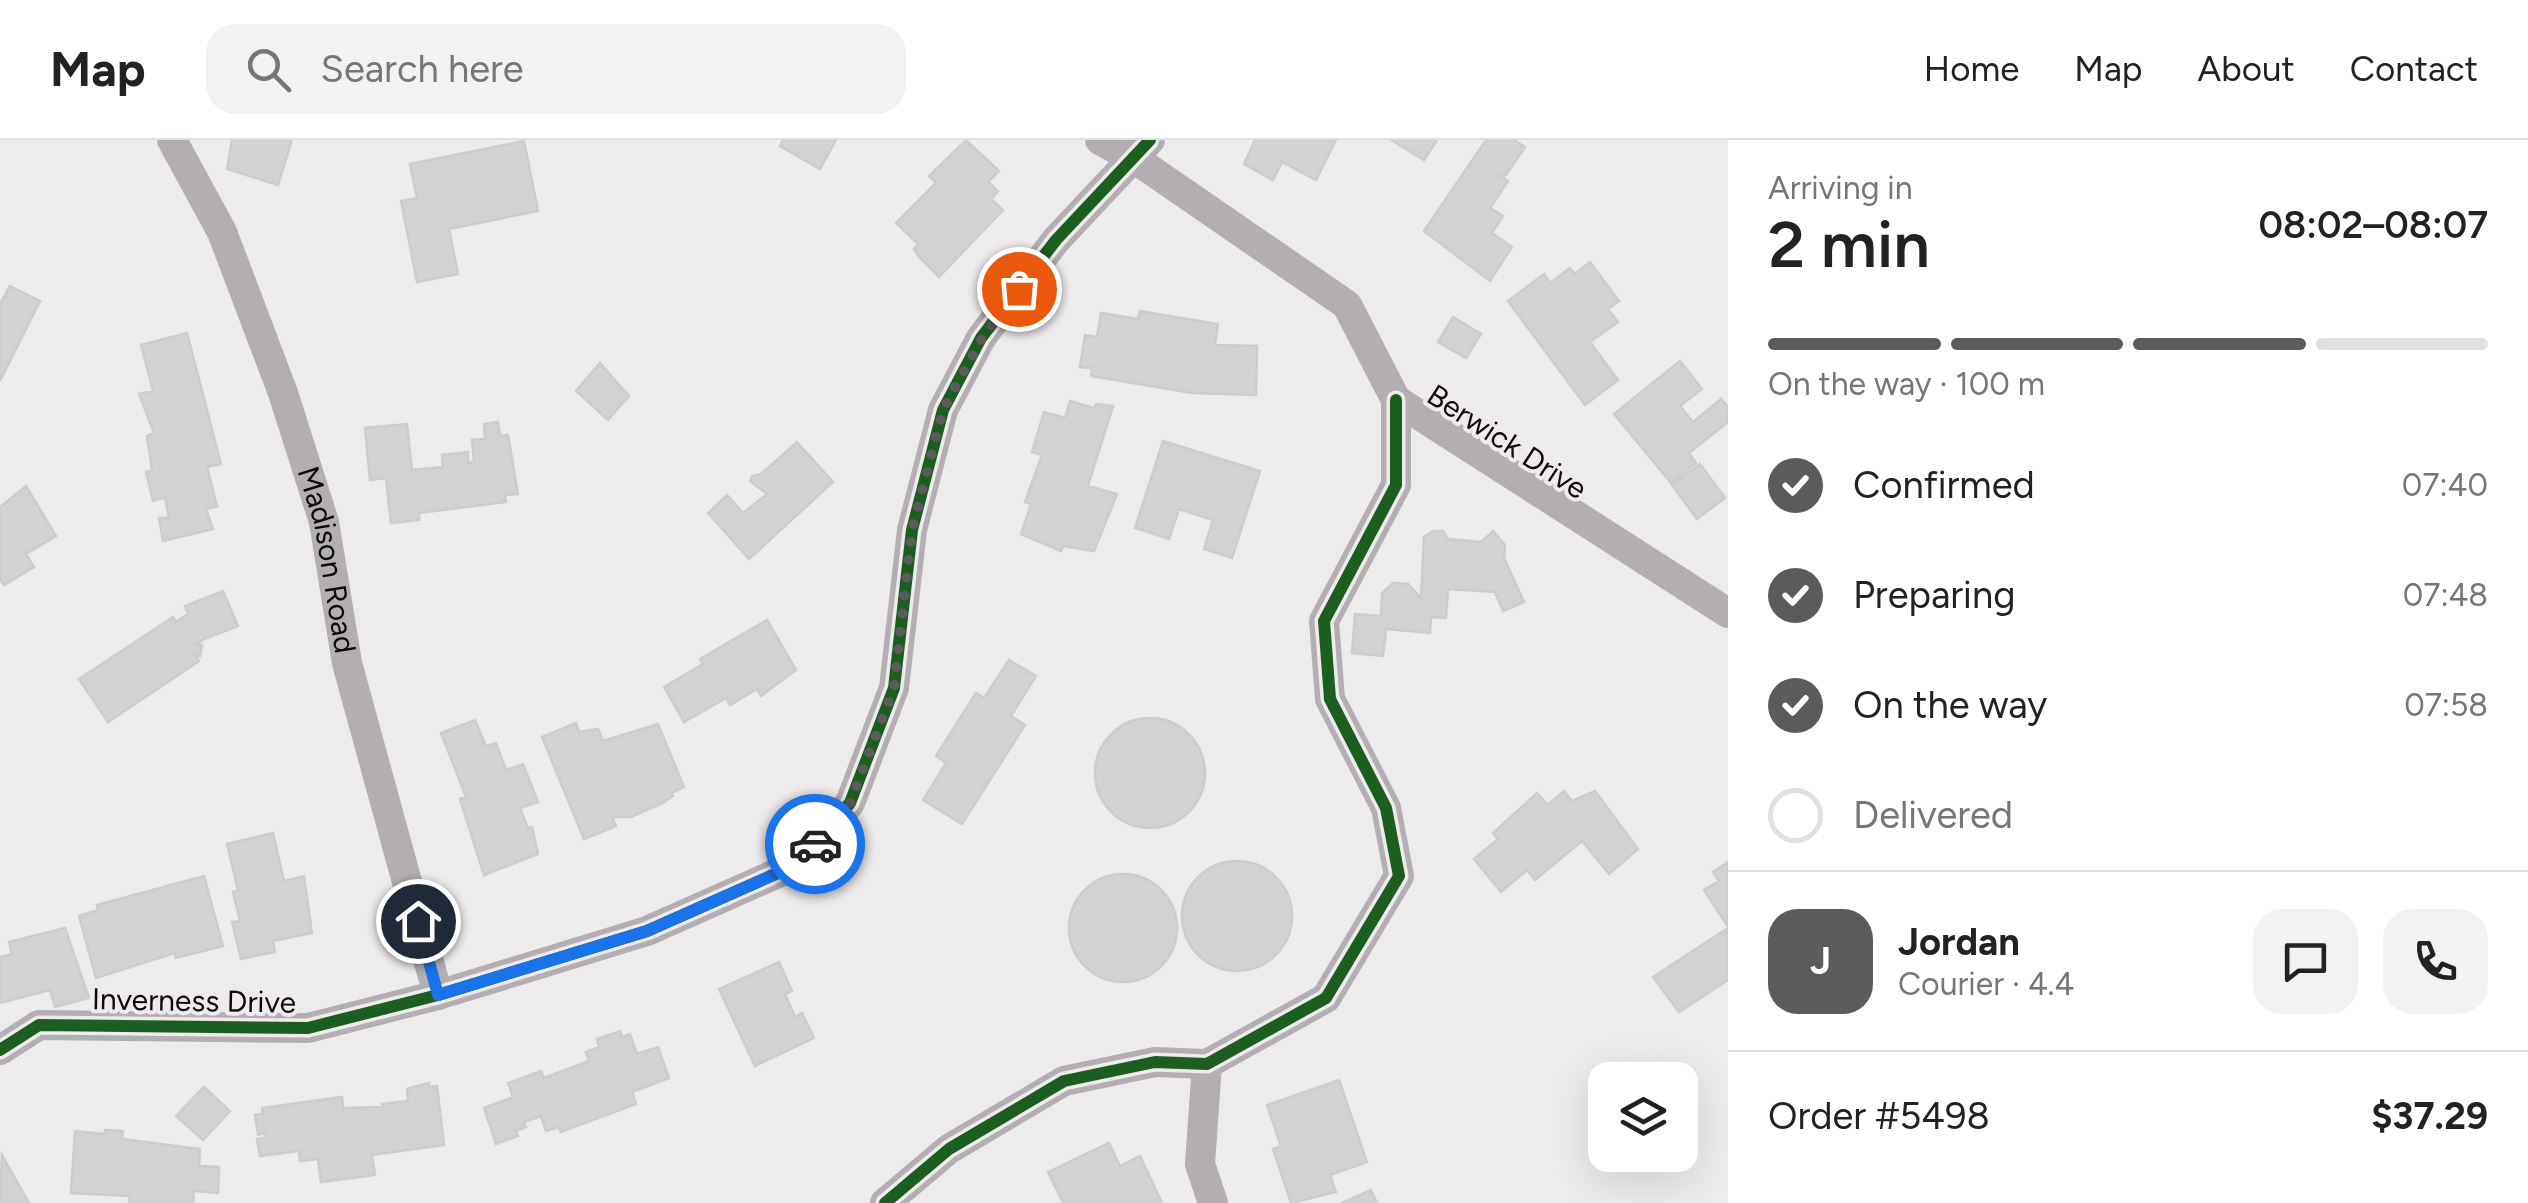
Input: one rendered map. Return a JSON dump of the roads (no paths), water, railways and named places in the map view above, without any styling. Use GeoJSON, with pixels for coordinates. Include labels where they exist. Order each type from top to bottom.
{"type":"FeatureCollection","features":[{"type":"Feature","properties":{"kind":"street","name":"Madison Road"},"geometry":{"type":"LineString","coordinates":[[172,140],[222,232],[283,393],[324,522],[347,663],[438,995]]}},
{"type":"Feature","properties":{"kind":"street","name":"Berwick Drive"},"geometry":{"type":"LineString","coordinates":[[1100,140],[1142,150],[1347,305],[1396,400],[1728,613]]}},
{"type":"Feature","properties":{"kind":"street","name":"Inverness Drive"},"geometry":{"type":"LineString","coordinates":[[0,1050],[39,1024],[308,1028],[438,995],[647,931],[798,864],[850,803],[894,688],[912,530],[943,410],[982,338],[1035,268],[1142,150]]}},
{"type":"Feature","properties":{"kind":"street"},"geometry":{"type":"LineString","coordinates":[[886,1203],[950,1149],[1064,1080],[1155,1062],[1207,1064],[1326,998],[1399,876],[1386,808],[1330,699],[1324,621],[1396,485],[1396,400]]}},
{"type":"Feature","properties":{"kind":"street"},"geometry":{"type":"LineString","coordinates":[[1207,1064],[1200,1164],[1214,1203]]}}]}
